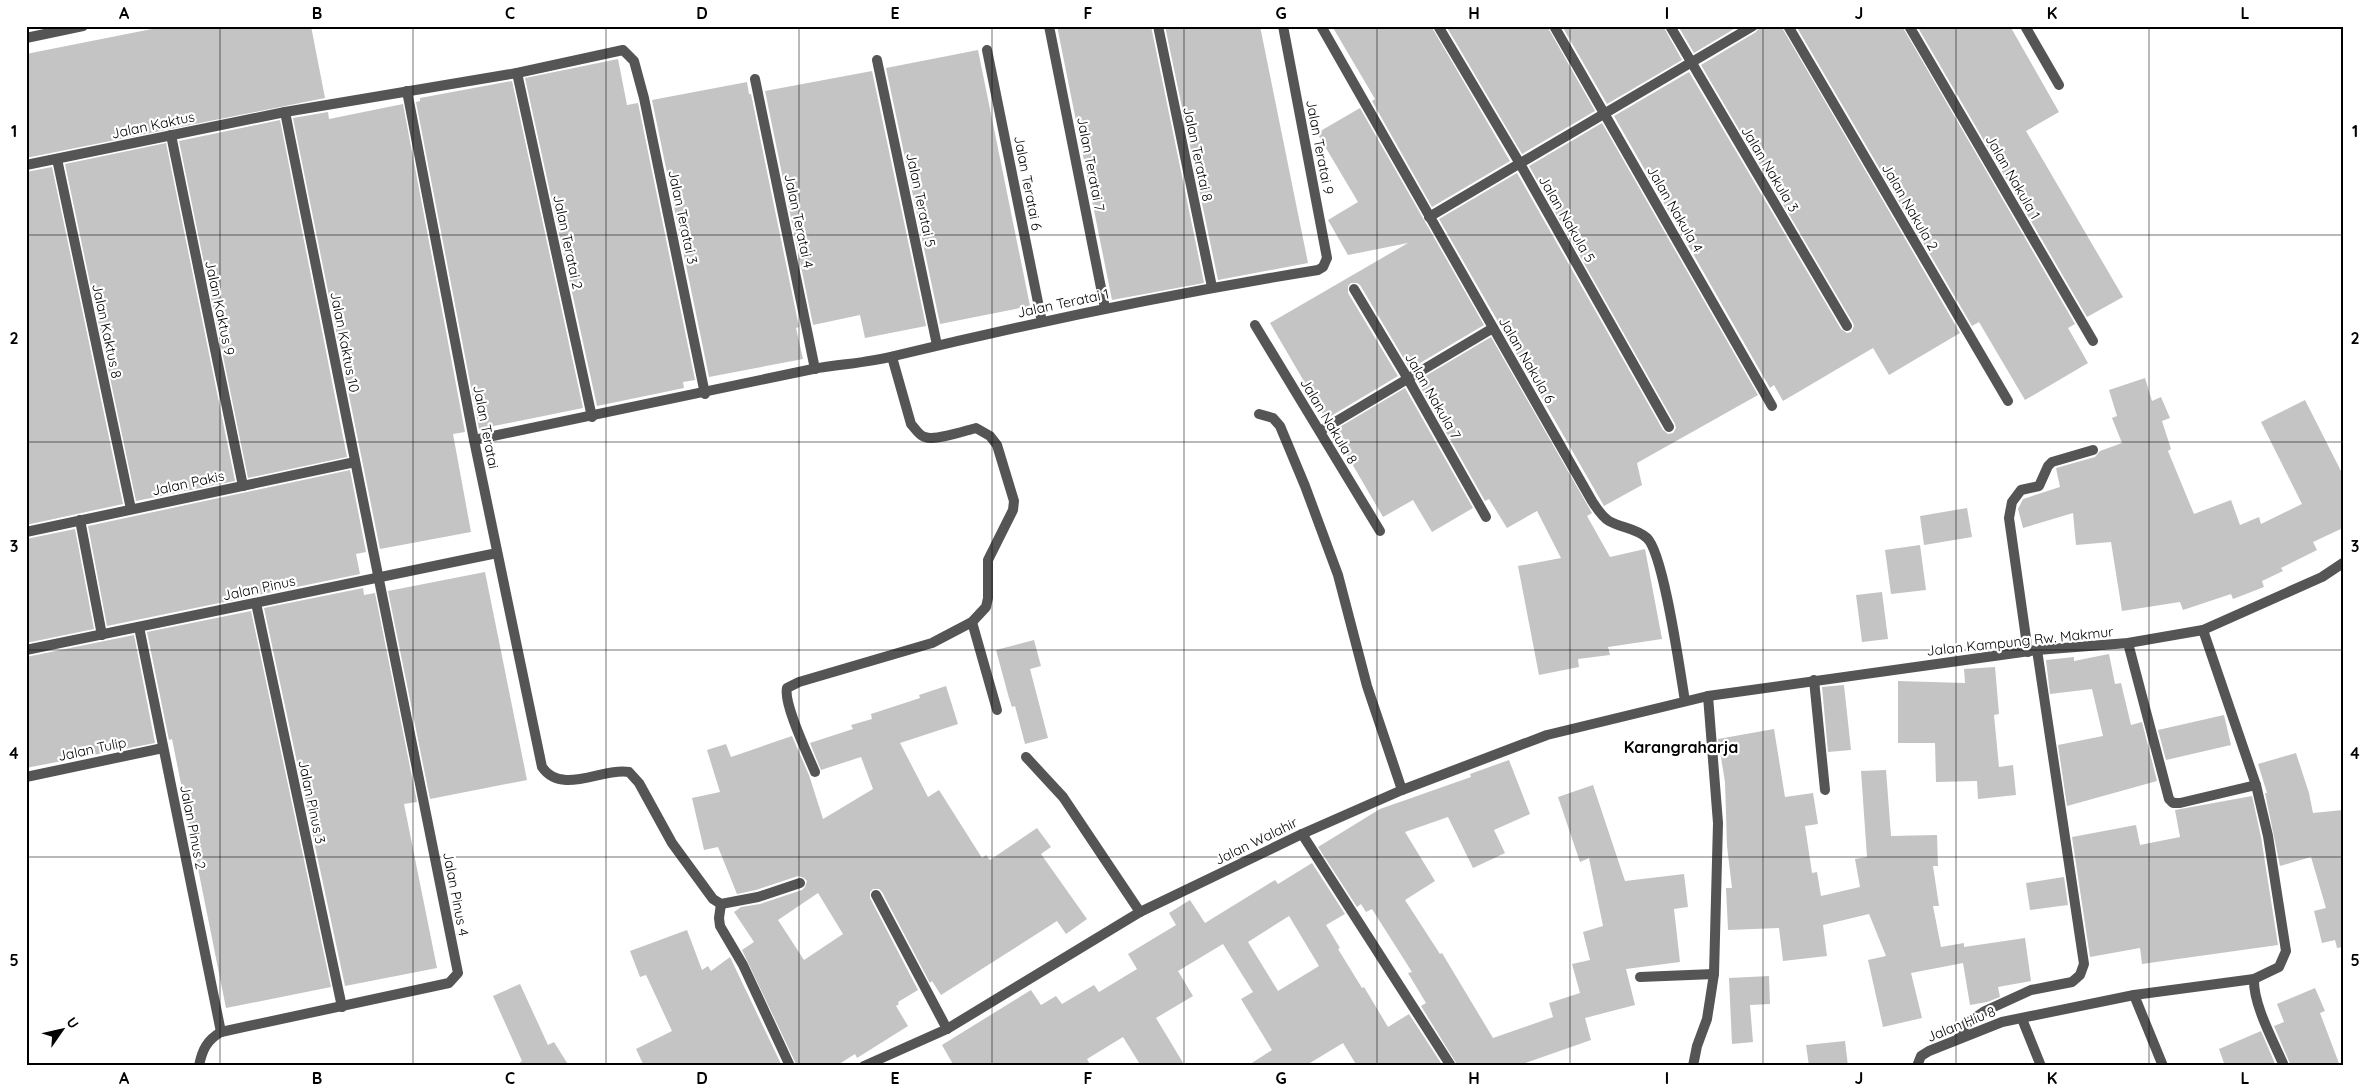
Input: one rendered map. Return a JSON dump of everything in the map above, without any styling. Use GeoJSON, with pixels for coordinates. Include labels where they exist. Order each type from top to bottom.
{"type":"FeatureCollection","features":[{"type":"Feature","properties":{"kind":"street"},"geometry":{"type":"LineString","coordinates":[[26,38],[83,26]]}},
{"type":"Feature","properties":{"kind":"street","name":"Jalan Teratai 7"},"geometry":{"type":"LineString","coordinates":[[1049,26],[1105,308]]}},
{"type":"Feature","properties":{"kind":"street","name":"Jalan Teratai 8"},"geometry":{"type":"LineString","coordinates":[[1158,26],[1212,287]]}},
{"type":"Feature","properties":{"kind":"street","name":"Jalan Teratai 9"},"geometry":{"type":"LineString","coordinates":[[1283,26],[1327,258],[1323,267],[1318,270]]}},
{"type":"Feature","properties":{"kind":"street","name":"Jalan Nakula 6"},"geometry":{"type":"LineString","coordinates":[[1321,26],[1592,501],[1608,521],[1636,531],[1648,539],[1656,552],[1673,629],[1685,701]]}},
{"type":"Feature","properties":{"kind":"street","name":"Jalan Nakula 5"},"geometry":{"type":"LineString","coordinates":[[1438,26],[1519,162],[1670,427]]}},
{"type":"Feature","properties":{"kind":"street","name":"Jalan Nakula 4"},"geometry":{"type":"LineString","coordinates":[[1554,26],[1772,406]]}},
{"type":"Feature","properties":{"kind":"street","name":"Jalan Nakula 3"},"geometry":{"type":"LineString","coordinates":[[1670,26],[1690,63],[1847,326]]}},
{"type":"Feature","properties":{"kind":"street"},"geometry":{"type":"LineString","coordinates":[[1429,217],[1519,162],[1753,26]]}},
{"type":"Feature","properties":{"kind":"street","name":"Jalan Nakula 2"},"geometry":{"type":"LineString","coordinates":[[1788,26],[2008,401]]}},
{"type":"Feature","properties":{"kind":"street","name":"Jalan Nakula 1"},"geometry":{"type":"LineString","coordinates":[[1909,26],[2093,342]]}},
{"type":"Feature","properties":{"kind":"street"},"geometry":{"type":"LineString","coordinates":[[2025,26],[2059,86]]}},
{"type":"Feature","properties":{"kind":"street","name":"Jalan Kaktus"},"geometry":{"type":"LineString","coordinates":[[26,165],[285,112],[517,74],[623,50]]}},
{"type":"Feature","properties":{"kind":"street","name":"Jalan Teratai 3"},"geometry":{"type":"LineString","coordinates":[[623,50],[634,61],[644,98],[705,394]]}},
{"type":"Feature","properties":{"kind":"street","name":"Jalan Teratai 6"},"geometry":{"type":"LineString","coordinates":[[987,50],[1042,322]]}},
{"type":"Feature","properties":{"kind":"street","name":"Jalan Teratai 5"},"geometry":{"type":"LineString","coordinates":[[877,60],[937,344]]}},
{"type":"Feature","properties":{"kind":"street","name":"Jalan Teratai 2"},"geometry":{"type":"LineString","coordinates":[[517,74],[592,416]]}},
{"type":"Feature","properties":{"kind":"street","name":"Jalan Teratai 4"},"geometry":{"type":"LineString","coordinates":[[755,79],[815,369]]}},
{"type":"Feature","properties":{"kind":"street","name":"Jalan Teratai"},"geometry":{"type":"LineString","coordinates":[[407,91],[474,440],[542,767],[548,774],[563,780],[593,777],[619,771],[629,772],[639,783],[672,843],[712,899],[721,904]]}},
{"type":"Feature","properties":{"kind":"street","name":"Jalan Kaktus 10"},"geometry":{"type":"LineString","coordinates":[[285,112],[379,578]]}},
{"type":"Feature","properties":{"kind":"street","name":"Jalan Kaktus 9"},"geometry":{"type":"LineString","coordinates":[[171,135],[243,486]]}},
{"type":"Feature","properties":{"kind":"street","name":"Jalan Kaktus 8"},"geometry":{"type":"LineString","coordinates":[[57,159],[131,509]]}},
{"type":"Feature","properties":{"kind":"street","name":"Jalan Teratai 1"},"geometry":{"type":"LineString","coordinates":[[474,440],[705,394],[815,369],[892,357],[937,344],[1105,308],[1212,287],[1318,270]]}},
{"type":"Feature","properties":{"kind":"street","name":"Jalan Nakula 7"},"geometry":{"type":"LineString","coordinates":[[1354,289],[1408,379],[1486,517]]}},
{"type":"Feature","properties":{"kind":"street","name":"Jalan Nakula 8"},"geometry":{"type":"LineString","coordinates":[[1255,325],[1380,531]]}},
{"type":"Feature","properties":{"kind":"street"},"geometry":{"type":"LineString","coordinates":[[1320,431],[1493,328]]}},
{"type":"Feature","properties":{"kind":"street"},"geometry":{"type":"LineString","coordinates":[[815,772],[790,709],[786,693],[787,688],[799,682],[932,643],[972,622],[986,607],[988,560],[1013,510],[1013,494],[997,445],[990,436],[976,428],[936,438],[925,438],[912,424],[892,357]]}},
{"type":"Feature","properties":{"kind":"street"},"geometry":{"type":"LineString","coordinates":[[1259,414],[1273,418],[1280,426],[1306,486],[1338,574],[1367,686],[1402,790]]}},
{"type":"Feature","properties":{"kind":"street"},"geometry":{"type":"LineString","coordinates":[[1958,1039],[1966,1024],[1985,1012],[2031,990],[2072,982],[2080,976],[2084,964],[2009,518],[2012,502],[2021,490],[2039,486],[2048,466],[2052,462],[2093,450]]}},
{"type":"Feature","properties":{"kind":"street","name":"Jalan Pakis"},"geometry":{"type":"LineString","coordinates":[[26,532],[355,462]]}},
{"type":"Feature","properties":{"kind":"street"},"geometry":{"type":"LineString","coordinates":[[80,520],[102,635]]}},
{"type":"Feature","properties":{"kind":"street","name":"Jalan Pinus"},"geometry":{"type":"LineString","coordinates":[[26,650],[497,553]]}},
{"type":"Feature","properties":{"kind":"street","name":"Jalan Kampung Rw. Makmur"},"geometry":{"type":"LineString","coordinates":[[1685,701],[1814,680],[2032,651],[2128,643],[2203,630],[2322,577],[2343,563]]}},
{"type":"Feature","properties":{"kind":"street","name":"Jalan Pinus 4"},"geometry":{"type":"LineString","coordinates":[[221,1032],[342,1008],[449,983],[458,973],[379,578]]}},
{"type":"Feature","properties":{"kind":"street","name":"Jalan Pinus 3"},"geometry":{"type":"LineString","coordinates":[[256,603],[342,1008]]}},
{"type":"Feature","properties":{"kind":"street"},"geometry":{"type":"LineString","coordinates":[[972,622],[997,710]]}},
{"type":"Feature","properties":{"kind":"street","name":"Jalan Pinus 2"},"geometry":{"type":"LineString","coordinates":[[139,627],[221,1032]]}},
{"type":"Feature","properties":{"kind":"street","name":"Jalan Hiu 8"},"geometry":{"type":"LineString","coordinates":[[1917,1066],[1921,1056],[1929,1051],[2002,1022],[2086,1003],[2134,995],[2254,980],[2279,968],[2286,951],[2268,836],[2256,785],[2203,630]]}},
{"type":"Feature","properties":{"kind":"street"},"geometry":{"type":"LineString","coordinates":[[2128,643],[2169,799],[2173,803],[2180,803],[2256,785]]}},
{"type":"Feature","properties":{"kind":"street"},"geometry":{"type":"LineString","coordinates":[[1814,680],[1825,790]]}},
{"type":"Feature","properties":{"kind":"street"},"geometry":{"type":"LineString","coordinates":[[1693,1066],[1697,1046],[1707,1019],[1714,974],[1718,823],[1708,696]]}},
{"type":"Feature","properties":{"kind":"street","name":"Jalan Walahir"},"geometry":{"type":"LineString","coordinates":[[864,1066],[947,1029],[1140,912],[1302,834],[1402,790],[1547,736],[1685,701]]}},
{"type":"Feature","properties":{"kind":"street","name":"Jalan Tulip"},"geometry":{"type":"LineString","coordinates":[[26,777],[163,748]]}},
{"type":"Feature","properties":{"kind":"street"},"geometry":{"type":"LineString","coordinates":[[1026,757],[1063,797],[1140,912]]}},
{"type":"Feature","properties":{"kind":"street"},"geometry":{"type":"LineString","coordinates":[[1302,834],[1451,1066]]}},
{"type":"Feature","properties":{"kind":"street"},"geometry":{"type":"LineString","coordinates":[[790,1066],[743,965],[720,926],[718,918],[721,904],[751,899],[800,883]]}},
{"type":"Feature","properties":{"kind":"street"},"geometry":{"type":"LineString","coordinates":[[876,895],[947,1029]]}},
{"type":"Feature","properties":{"kind":"street"},"geometry":{"type":"LineString","coordinates":[[1640,978],[1714,974]]}},
{"type":"Feature","properties":{"kind":"street"},"geometry":{"type":"LineString","coordinates":[[2254,980],[2253,989],[2284,1066]]}},
{"type":"Feature","properties":{"kind":"street"},"geometry":{"type":"LineString","coordinates":[[2134,995],[2163,1066]]}},
{"type":"Feature","properties":{"kind":"street"},"geometry":{"type":"LineString","coordinates":[[2022,1019],[2042,1066]]}},
{"type":"Feature","properties":{"kind":"street"},"geometry":{"type":"LineString","coordinates":[[199,1066],[202,1051],[211,1037],[221,1032]]}},
{"type":"Feature","properties":{"kind":"building"},"geometry":{"type":"Polygon","coordinates":[[[167,26],[311,26],[325,98],[26,158],[26,54],[167,26]]]}},
{"type":"Feature","properties":{"kind":"building"},"geometry":{"type":"Polygon","coordinates":[[[1057,26],[1151,26],[1204,283],[1112,300],[1057,26]]]}},
{"type":"Feature","properties":{"kind":"building"},"geometry":{"type":"Polygon","coordinates":[[[1165,26],[1260,26],[1308,263],[1218,280],[1165,26]]]}},
{"type":"Feature","properties":{"kind":"building"},"geometry":{"type":"Polygon","coordinates":[[[1332,26],[1431,26],[1510,161],[1432,207],[1372,101],[1375,99],[1332,26]]]}},
{"type":"Feature","properties":{"kind":"building"},"geometry":{"type":"Polygon","coordinates":[[[1446,26],[1547,26],[1595,111],[1522,154],[1446,26]]]}},
{"type":"Feature","properties":{"kind":"building"},"geometry":{"type":"Polygon","coordinates":[[[1562,26],[1663,26],[1682,60],[1607,104],[1562,26]]]}},
{"type":"Feature","properties":{"kind":"building"},"geometry":{"type":"Polygon","coordinates":[[[1678,26],[1739,26],[1694,53],[1678,26]]]}},
{"type":"Feature","properties":{"kind":"building"},"geometry":{"type":"Polygon","coordinates":[[[1760,26],[1781,26],[1960,333],[1889,375],[1873,348],[1783,401],[1774,385],[1770,388],[1614,116],[1689,72],[1841,329],[1847,333],[1851,332],[1854,326],[1853,323],[1701,65],[1756,32],[1760,26]]]}},
{"type":"Feature","properties":{"kind":"building"},"geometry":{"type":"Polygon","coordinates":[[[1796,26],[1902,26],[2075,324],[2068,328],[2088,363],[2025,400],[1979,322],[1972,326],[1796,26]]]}},
{"type":"Feature","properties":{"kind":"building"},"geometry":{"type":"Polygon","coordinates":[[[1917,26],[2010,26],[2059,112],[2026,131],[2123,297],[2087,317],[1917,26]]]}},
{"type":"Feature","properties":{"kind":"building"},"geometry":{"type":"Polygon","coordinates":[[[978,50],[1030,306],[940,324],[886,68],[978,50]]]}},
{"type":"Feature","properties":{"kind":"building"},"geometry":{"type":"Polygon","coordinates":[[[618,59],[627,105],[638,103],[695,380],[683,382],[684,388],[597,406],[525,78],[618,59]]]}},
{"type":"Feature","properties":{"kind":"building"},"geometry":{"type":"Polygon","coordinates":[[[872,71],[926,326],[865,338],[860,315],[813,325],[765,91],[872,71]]]}},
{"type":"Feature","properties":{"kind":"building"},"geometry":{"type":"Polygon","coordinates":[[[512,81],[583,408],[479,429],[416,102],[420,101],[420,98],[512,81]]]}},
{"type":"Feature","properties":{"kind":"building"},"geometry":{"type":"Polygon","coordinates":[[[747,82],[799,327],[796,328],[803,359],[709,377],[652,100],[747,82]]]}},
{"type":"Feature","properties":{"kind":"building"},"geometry":{"type":"Polygon","coordinates":[[[403,104],[465,432],[453,434],[471,532],[380,549],[293,118],[328,112],[329,119],[403,104]]]}},
{"type":"Feature","properties":{"kind":"building"},"geometry":{"type":"Polygon","coordinates":[[[1360,108],[1484,325],[1410,369],[1360,285],[1351,283],[1348,286],[1348,293],[1398,376],[1326,419],[1270,323],[1408,243],[1348,255],[1328,220],[1358,202],[1317,133],[1360,108]]]}},
{"type":"Feature","properties":{"kind":"building"},"geometry":{"type":"Polygon","coordinates":[[[280,120],[347,457],[248,478],[179,141],[280,120]]]}},
{"type":"Feature","properties":{"kind":"building"},"geometry":{"type":"Polygon","coordinates":[[[1602,123],[1758,395],[1637,463],[1642,485],[1604,506],[1439,219],[1517,173],[1663,430],[1668,434],[1673,433],[1676,428],[1675,424],[1529,166],[1602,123]]]}},
{"type":"Feature","properties":{"kind":"building"},"geometry":{"type":"Polygon","coordinates":[[[166,143],[235,481],[136,501],[65,164],[166,143]]]}},
{"type":"Feature","properties":{"kind":"building"},"geometry":{"type":"Polygon","coordinates":[[[52,167],[123,504],[26,525],[26,172],[52,167]]]}},
{"type":"Feature","properties":{"kind":"building"},"geometry":{"type":"Polygon","coordinates":[[[1491,337],[1592,513],[1587,516],[1610,557],[1645,549],[1662,639],[1608,647],[1610,655],[1578,659],[1579,667],[1539,675],[1518,566],[1561,558],[1537,511],[1507,528],[1489,499],[1485,501],[1417,381],[1491,337]]]}},
{"type":"Feature","properties":{"kind":"building"},"geometry":{"type":"Polygon","coordinates":[[[2145,378],[2152,401],[2161,397],[2170,418],[2162,421],[2171,449],[2168,451],[2194,514],[2231,500],[2240,525],[2259,517],[2261,524],[2302,504],[2261,422],[2305,400],[2343,475],[2343,528],[2313,542],[2317,550],[2281,568],[2283,571],[2262,581],[2264,587],[2233,599],[2231,594],[2183,610],[2180,602],[2122,611],[2111,542],[2076,545],[2073,513],[2023,528],[2018,509],[2023,499],[2060,487],[2056,468],[2095,457],[2100,451],[2122,443],[2112,418],[2117,416],[2109,390],[2145,378]]]}},
{"type":"Feature","properties":{"kind":"building"},"geometry":{"type":"Polygon","coordinates":[[[1405,388],[1473,508],[1432,532],[1413,500],[1383,517],[1333,431],[1405,388]]]}},
{"type":"Feature","properties":{"kind":"building"},"geometry":{"type":"Polygon","coordinates":[[[350,470],[366,552],[356,554],[360,574],[107,626],[88,526],[350,470]]]}},
{"type":"Feature","properties":{"kind":"building"},"geometry":{"type":"Polygon","coordinates":[[[1967,508],[1972,537],[1924,545],[1920,516],[1967,508]]]}},
{"type":"Feature","properties":{"kind":"building"},"geometry":{"type":"Polygon","coordinates":[[[75,529],[94,629],[26,643],[26,539],[75,529]]]}},
{"type":"Feature","properties":{"kind":"building"},"geometry":{"type":"Polygon","coordinates":[[[1920,545],[1926,590],[1891,594],[1885,550],[1920,545]]]}},
{"type":"Feature","properties":{"kind":"building"},"geometry":{"type":"Polygon","coordinates":[[[485,572],[527,780],[430,799],[388,591],[485,572]]]}},
{"type":"Feature","properties":{"kind":"building"},"geometry":{"type":"Polygon","coordinates":[[[363,588],[364,595],[375,593],[417,802],[404,804],[437,968],[345,986],[264,608],[363,588]]]}},
{"type":"Feature","properties":{"kind":"building"},"geometry":{"type":"Polygon","coordinates":[[[1882,592],[1888,639],[1862,642],[1856,595],[1882,592]]]}},
{"type":"Feature","properties":{"kind":"building"},"geometry":{"type":"Polygon","coordinates":[[[251,611],[331,987],[226,1008],[172,739],[169,740],[147,632],[251,611]]]}},
{"type":"Feature","properties":{"kind":"building"},"geometry":{"type":"Polygon","coordinates":[[[134,635],[155,743],[26,768],[26,657],[134,635]]]}},
{"type":"Feature","properties":{"kind":"building"},"geometry":{"type":"Polygon","coordinates":[[[1034,640],[1041,666],[1030,669],[1048,738],[1025,744],[1015,706],[1012,707],[1009,698],[996,650],[1034,640]]]}},
{"type":"Feature","properties":{"kind":"building"},"geometry":{"type":"Polygon","coordinates":[[[2109,654],[2115,684],[2121,683],[2131,725],[2142,722],[2157,781],[2067,806],[2058,745],[2103,736],[2092,689],[2050,694],[2046,660],[2074,657],[2074,661],[2109,654]]]}},
{"type":"Feature","properties":{"kind":"building"},"geometry":{"type":"Polygon","coordinates":[[[1995,667],[1999,714],[1994,715],[1999,767],[2013,765],[2016,795],[1978,799],[1977,781],[1936,782],[1935,743],[1898,743],[1898,681],[1965,683],[1964,669],[1995,667]]]}},
{"type":"Feature","properties":{"kind":"building"},"geometry":{"type":"Polygon","coordinates":[[[1844,685],[1851,750],[1828,752],[1822,687],[1844,685]]]}},
{"type":"Feature","properties":{"kind":"building"},"geometry":{"type":"Polygon","coordinates":[[[946,686],[958,724],[900,743],[928,797],[939,790],[982,858],[986,855],[990,860],[1037,828],[1051,847],[1041,854],[1087,919],[1066,934],[1057,921],[941,995],[932,981],[930,983],[882,892],[879,889],[873,889],[870,892],[870,898],[918,990],[898,1002],[899,1004],[896,1006],[908,1026],[857,1058],[855,1054],[836,1066],[797,1066],[742,950],[754,942],[734,912],[741,907],[760,904],[802,890],[807,881],[798,876],[756,890],[737,894],[718,847],[704,850],[692,798],[720,792],[707,750],[726,744],[731,757],[792,736],[809,775],[823,819],[873,789],[861,757],[821,770],[810,743],[853,729],[851,725],[872,719],[871,714],[920,698],[919,695],[946,686]],[[818,893],[778,920],[804,960],[843,934],[818,893]]]}},
{"type":"Feature","properties":{"kind":"building"},"geometry":{"type":"Polygon","coordinates":[[[2224,715],[2231,745],[2166,760],[2158,730],[2224,715]]]}},
{"type":"Feature","properties":{"kind":"building"},"geometry":{"type":"Polygon","coordinates":[[[1774,729],[1785,797],[1813,793],[1818,824],[1805,826],[1812,873],[1817,872],[1821,896],[1860,887],[1855,859],[1867,857],[1861,771],[1886,770],[1891,836],[1937,835],[1938,866],[1933,866],[1939,906],[1933,906],[1941,947],[1964,943],[1964,947],[2025,938],[2031,981],[1998,987],[2000,997],[1970,1005],[1963,963],[1911,973],[1922,1018],[1883,1027],[1868,960],[1886,956],[1869,914],[1823,925],[1827,956],[1783,961],[1779,928],[1728,930],[1726,888],[1732,888],[1727,846],[1725,782],[1718,739],[1774,729]]]}},
{"type":"Feature","properties":{"kind":"building"},"geometry":{"type":"Polygon","coordinates":[[[2296,753],[2309,793],[2313,813],[2343,810],[2343,947],[2337,948],[2335,940],[2322,943],[2314,911],[2326,908],[2311,857],[2280,866],[2265,793],[2267,793],[2258,764],[2296,753]]]}},
{"type":"Feature","properties":{"kind":"building"},"geometry":{"type":"Polygon","coordinates":[[[1509,760],[1530,814],[1494,830],[1505,853],[1473,868],[1448,817],[1405,832],[1435,881],[1405,900],[1440,954],[1442,953],[1493,1038],[1553,1017],[1549,1003],[1580,993],[1572,964],[1590,960],[1583,932],[1603,926],[1589,858],[1580,862],[1558,797],[1593,785],[1625,881],[1684,874],[1688,907],[1674,909],[1680,962],[1626,969],[1635,1005],[1585,1018],[1591,1040],[1517,1066],[1458,1066],[1421,1006],[1426,1003],[1408,973],[1412,972],[1372,909],[1366,912],[1361,904],[1357,907],[1318,847],[1380,809],[1471,777],[1470,774],[1509,760]]]}},
{"type":"Feature","properties":{"kind":"building"},"geometry":{"type":"Polygon","coordinates":[[[2252,796],[2261,837],[2278,945],[2142,964],[2140,948],[2090,957],[2072,837],[2136,825],[2140,845],[2180,837],[2175,810],[2252,796]]]}},
{"type":"Feature","properties":{"kind":"building"},"geometry":{"type":"Polygon","coordinates":[[[1312,863],[1345,914],[1326,925],[1362,988],[1364,987],[1388,1027],[1409,1014],[1443,1066],[1357,1066],[1343,1043],[1305,1066],[1247,1066],[1272,1050],[1241,999],[1253,992],[1223,944],[1178,971],[1193,996],[1156,1018],[1185,1066],[1141,1066],[1123,1037],[1087,1059],[1091,1066],[954,1066],[942,1045],[1031,990],[1041,1005],[1056,996],[1062,1004],[1094,985],[1099,992],[1137,969],[1128,954],[1176,925],[1169,913],[1190,900],[1205,923],[1275,880],[1278,884],[1312,863]],[[1289,916],[1248,942],[1278,991],[1319,966],[1289,916]]]}},
{"type":"Feature","properties":{"kind":"building"},"geometry":{"type":"Polygon","coordinates":[[[2064,877],[2068,905],[2030,910],[2026,883],[2064,877]]]}},
{"type":"Feature","properties":{"kind":"building"},"geometry":{"type":"Polygon","coordinates":[[[687,930],[702,970],[708,966],[711,971],[730,957],[782,1066],[644,1066],[636,1049],[672,1031],[646,975],[640,977],[630,951],[687,930]]]}},
{"type":"Feature","properties":{"kind":"building"},"geometry":{"type":"Polygon","coordinates":[[[1769,976],[1770,1004],[1750,1005],[1753,1042],[1732,1044],[1729,978],[1769,976]]]}},
{"type":"Feature","properties":{"kind":"building"},"geometry":{"type":"Polygon","coordinates":[[[520,984],[548,1045],[554,1042],[569,1066],[515,1066],[522,1061],[493,996],[520,984]]]}},
{"type":"Feature","properties":{"kind":"building"},"geometry":{"type":"Polygon","coordinates":[[[2315,988],[2325,1011],[2320,1013],[2340,1066],[2291,1066],[2274,1026],[2284,1022],[2277,1004],[2315,988]]]}},
{"type":"Feature","properties":{"kind":"building"},"geometry":{"type":"Polygon","coordinates":[[[2261,1031],[2276,1066],[2225,1066],[2219,1049],[2261,1031]]]}},
{"type":"Feature","properties":{"kind":"building"},"geometry":{"type":"Polygon","coordinates":[[[1845,1041],[1848,1066],[1809,1066],[1806,1045],[1845,1041]]]}},
{"type":"Feature","properties":{"kind":"district","name":"Karangraharja"},"geometry":{"type":"Point","coordinates":[1681,747]}}]}
